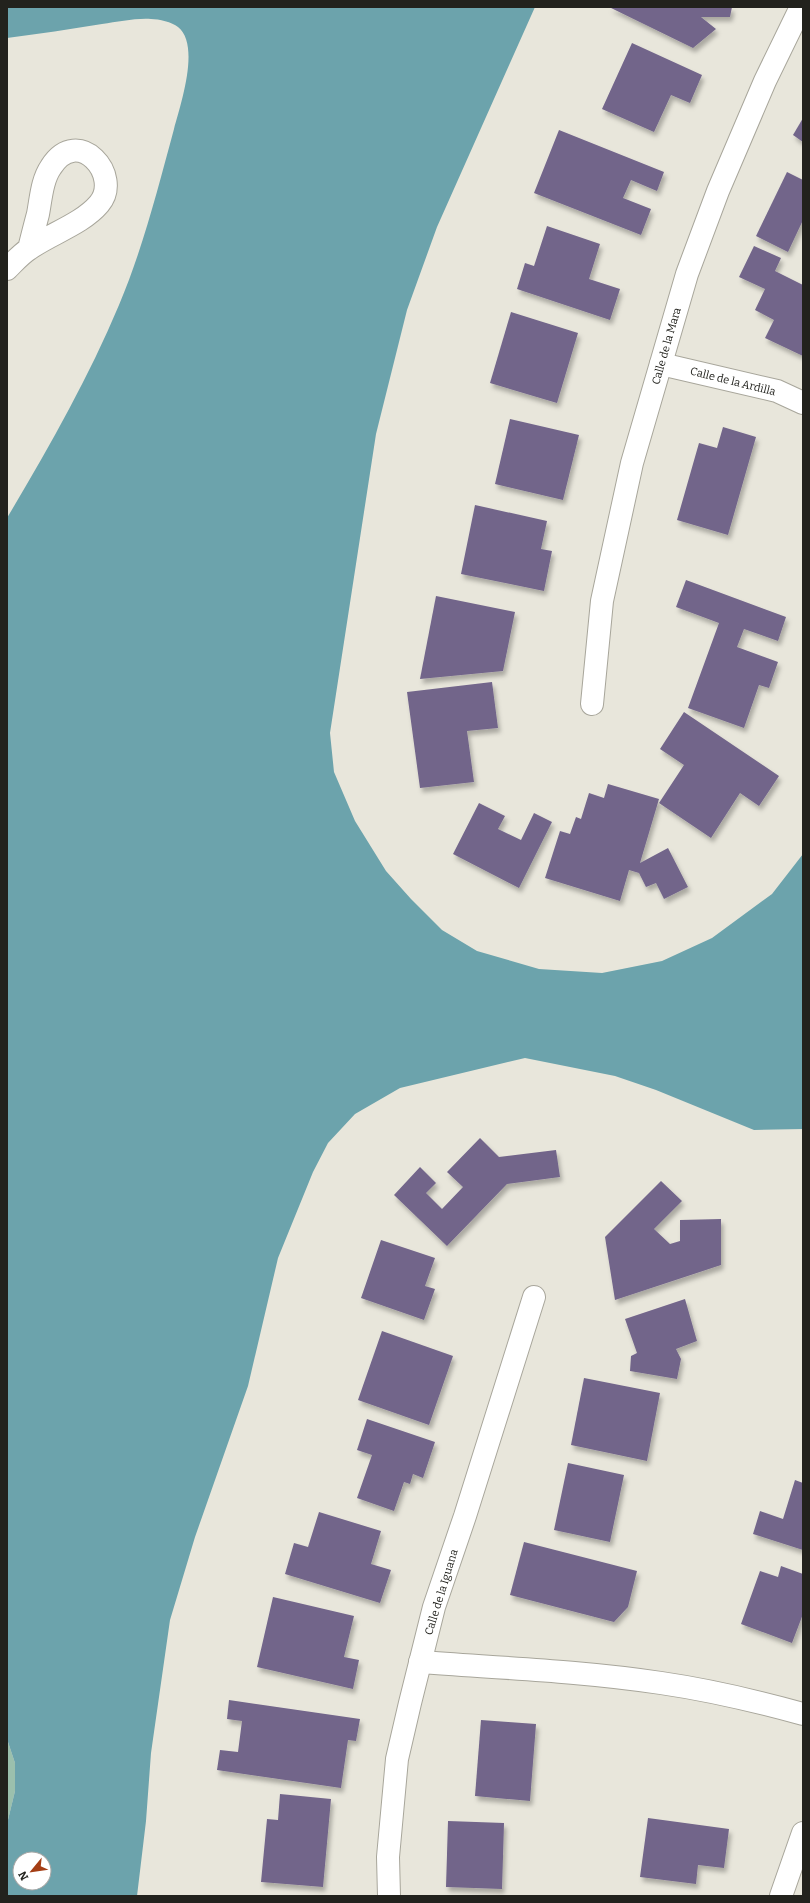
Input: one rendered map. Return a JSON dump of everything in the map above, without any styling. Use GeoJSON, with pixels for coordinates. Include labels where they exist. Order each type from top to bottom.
{"type":"FeatureCollection","features":[{"type":"Feature","properties":{"kind":"street","name":"Calle de la Mara"},"geometry":{"type":"LineString","coordinates":[[592,704],[602,601],[632,464],[687,274],[718,191],[765,81],[801,7]]}},
{"type":"Feature","properties":{"kind":"street"},"geometry":{"type":"LineString","coordinates":[[7,269],[28,249]]}},
{"type":"Feature","properties":{"kind":"street","name":"Calle de la Ardilla"},"geometry":{"type":"LineString","coordinates":[[661,364],[776,391],[803,403]]}},
{"type":"Feature","properties":{"kind":"street","name":"Calle de la Iguana"},"geometry":{"type":"LineString","coordinates":[[389,1896],[388,1857],[397,1759],[420,1662],[434,1607],[466,1516],[534,1297]]}},
{"type":"Feature","properties":{"kind":"street"},"geometry":{"type":"LineString","coordinates":[[420,1662],[571,1673],[661,1683],[755,1701],[803,1714]]}},
{"type":"Feature","properties":{"kind":"street"},"geometry":{"type":"LineString","coordinates":[[781,1896],[803,1833]]}},
{"type":"Feature","properties":{"kind":"green space"},"geometry":{"type":"Polygon","coordinates":[[[7,1739],[15,1763],[15,1791],[7,1824],[7,1739]]]}},
{"type":"Feature","properties":{"kind":"water"},"geometry":{"type":"Polygon","coordinates":[[[7,7],[535,7],[437,227],[407,310],[376,434],[330,733],[334,772],[355,821],[386,871],[442,930],[477,951],[539,969],[602,973],[662,961],[712,938],[772,894],[803,854],[803,1129],[754,1130],[656,1090],[615,1076],[525,1058],[400,1088],[355,1114],[328,1143],[313,1172],[278,1258],[248,1386],[195,1537],[170,1620],[151,1753],[146,1821],[137,1896],[7,1896],[7,1824],[15,1791],[15,1763],[7,1739],[7,518],[81,387],[107,333],[128,283],[150,218],[184,91],[187,76],[188,47],[185,36],[178,27],[169,22],[154,19],[126,20],[7,38],[7,7]]]}},
{"type":"Feature","properties":{"kind":"building"},"geometry":{"type":"Polygon","coordinates":[[[609,7],[732,7],[730,17],[701,17],[716,29],[693,48],[609,7]]]}},
{"type":"Feature","properties":{"kind":"building"},"geometry":{"type":"Polygon","coordinates":[[[632,43],[702,75],[690,103],[671,95],[654,132],[602,109],[632,43]]]}},
{"type":"Feature","properties":{"kind":"building"},"geometry":{"type":"Polygon","coordinates":[[[803,118],[803,142],[793,135],[803,118]]]}},
{"type":"Feature","properties":{"kind":"building"},"geometry":{"type":"Polygon","coordinates":[[[559,130],[664,172],[657,191],[631,180],[623,198],[651,209],[641,235],[534,193],[559,130]]]}},
{"type":"Feature","properties":{"kind":"building"},"geometry":{"type":"Polygon","coordinates":[[[787,172],[803,180],[803,220],[788,252],[756,236],[787,172]]]}},
{"type":"Feature","properties":{"kind":"building"},"geometry":{"type":"Polygon","coordinates":[[[547,226],[600,244],[589,279],[620,289],[610,320],[517,289],[525,263],[534,266],[547,226]]]}},
{"type":"Feature","properties":{"kind":"building"},"geometry":{"type":"Polygon","coordinates":[[[754,246],[781,258],[775,271],[803,285],[803,356],[765,338],[774,320],[755,310],[765,289],[739,277],[754,246]]]}},
{"type":"Feature","properties":{"kind":"building"},"geometry":{"type":"Polygon","coordinates":[[[511,312],[578,333],[557,403],[490,383],[511,312]]]}},
{"type":"Feature","properties":{"kind":"building"},"geometry":{"type":"Polygon","coordinates":[[[510,419],[579,435],[563,500],[495,484],[510,419]]]}},
{"type":"Feature","properties":{"kind":"building"},"geometry":{"type":"Polygon","coordinates":[[[723,427],[756,437],[728,535],[677,520],[699,443],[717,448],[723,427]]]}},
{"type":"Feature","properties":{"kind":"building"},"geometry":{"type":"Polygon","coordinates":[[[475,505],[547,521],[541,549],[552,551],[544,591],[461,574],[475,505]]]}},
{"type":"Feature","properties":{"kind":"building"},"geometry":{"type":"Polygon","coordinates":[[[686,580],[786,617],[778,641],[744,629],[737,647],[778,662],[769,688],[759,685],[744,728],[688,708],[719,623],[676,607],[686,580]]]}},
{"type":"Feature","properties":{"kind":"building"},"geometry":{"type":"Polygon","coordinates":[[[436,596],[515,612],[503,671],[420,679],[436,596]]]}},
{"type":"Feature","properties":{"kind":"building"},"geometry":{"type":"Polygon","coordinates":[[[492,682],[498,728],[467,731],[474,782],[420,788],[407,692],[492,682]]]}},
{"type":"Feature","properties":{"kind":"building"},"geometry":{"type":"Polygon","coordinates":[[[684,712],[779,776],[759,806],[740,793],[711,838],[659,803],[684,765],[660,749],[684,712]]]}},
{"type":"Feature","properties":{"kind":"building"},"geometry":{"type":"Polygon","coordinates":[[[608,784],[659,799],[640,863],[668,848],[688,887],[664,899],[656,883],[646,887],[639,873],[629,870],[620,901],[545,878],[560,831],[570,834],[576,817],[581,819],[589,793],[604,798],[608,784]]]}},
{"type":"Feature","properties":{"kind":"building"},"geometry":{"type":"Polygon","coordinates":[[[479,803],[505,816],[498,829],[521,840],[534,813],[552,822],[519,888],[453,854],[479,803]]]}},
{"type":"Feature","properties":{"kind":"building"},"geometry":{"type":"Polygon","coordinates":[[[480,1138],[499,1157],[556,1150],[560,1177],[507,1184],[447,1246],[394,1195],[420,1167],[436,1183],[426,1193],[442,1209],[463,1187],[447,1172],[480,1138]]]}},
{"type":"Feature","properties":{"kind":"building"},"geometry":{"type":"Polygon","coordinates":[[[661,1181],[682,1201],[654,1229],[670,1244],[680,1241],[680,1220],[721,1219],[721,1265],[615,1300],[605,1237],[661,1181]]]}},
{"type":"Feature","properties":{"kind":"building"},"geometry":{"type":"Polygon","coordinates":[[[381,1240],[435,1258],[425,1286],[435,1289],[424,1320],[361,1298],[381,1240]]]}},
{"type":"Feature","properties":{"kind":"building"},"geometry":{"type":"Polygon","coordinates":[[[685,1299],[697,1341],[676,1349],[681,1359],[677,1379],[630,1371],[631,1356],[637,1353],[625,1319],[685,1299]]]}},
{"type":"Feature","properties":{"kind":"building"},"geometry":{"type":"Polygon","coordinates":[[[382,1331],[453,1356],[429,1425],[358,1400],[382,1331]]]}},
{"type":"Feature","properties":{"kind":"building"},"geometry":{"type":"Polygon","coordinates":[[[584,1378],[660,1393],[647,1461],[571,1445],[584,1378]]]}},
{"type":"Feature","properties":{"kind":"building"},"geometry":{"type":"Polygon","coordinates":[[[367,1419],[435,1442],[423,1478],[413,1474],[410,1484],[404,1482],[394,1511],[357,1498],[372,1455],[357,1450],[367,1419]]]}},
{"type":"Feature","properties":{"kind":"building"},"geometry":{"type":"Polygon","coordinates":[[[568,1463],[624,1475],[610,1542],[554,1530],[568,1463]]]}},
{"type":"Feature","properties":{"kind":"building"},"geometry":{"type":"Polygon","coordinates":[[[795,1480],[803,1483],[803,1550],[753,1534],[760,1511],[783,1519],[795,1480]]]}},
{"type":"Feature","properties":{"kind":"building"},"geometry":{"type":"Polygon","coordinates":[[[319,1512],[381,1531],[371,1564],[391,1570],[380,1603],[285,1574],[294,1543],[308,1547],[319,1512]]]}},
{"type":"Feature","properties":{"kind":"building"},"geometry":{"type":"Polygon","coordinates":[[[524,1542],[637,1571],[628,1607],[614,1622],[510,1595],[524,1542]]]}},
{"type":"Feature","properties":{"kind":"building"},"geometry":{"type":"Polygon","coordinates":[[[781,1566],[803,1574],[803,1614],[792,1643],[741,1624],[760,1571],[778,1577],[781,1566]]]}},
{"type":"Feature","properties":{"kind":"building"},"geometry":{"type":"Polygon","coordinates":[[[273,1597],[354,1616],[344,1657],[359,1660],[353,1689],[257,1667],[273,1597]]]}},
{"type":"Feature","properties":{"kind":"building"},"geometry":{"type":"Polygon","coordinates":[[[229,1700],[360,1719],[356,1741],[348,1740],[341,1788],[217,1770],[220,1750],[238,1752],[242,1721],[227,1719],[229,1700]]]}},
{"type":"Feature","properties":{"kind":"building"},"geometry":{"type":"Polygon","coordinates":[[[481,1720],[536,1724],[530,1801],[475,1796],[481,1720]]]}},
{"type":"Feature","properties":{"kind":"building"},"geometry":{"type":"Polygon","coordinates":[[[280,1794],[331,1799],[323,1887],[261,1882],[267,1819],[278,1820],[280,1794]]]}},
{"type":"Feature","properties":{"kind":"building"},"geometry":{"type":"Polygon","coordinates":[[[648,1818],[729,1829],[724,1868],[698,1865],[696,1884],[640,1877],[648,1818]]]}},
{"type":"Feature","properties":{"kind":"building"},"geometry":{"type":"Polygon","coordinates":[[[448,1821],[504,1823],[502,1889],[446,1887],[448,1821]]]}}]}
